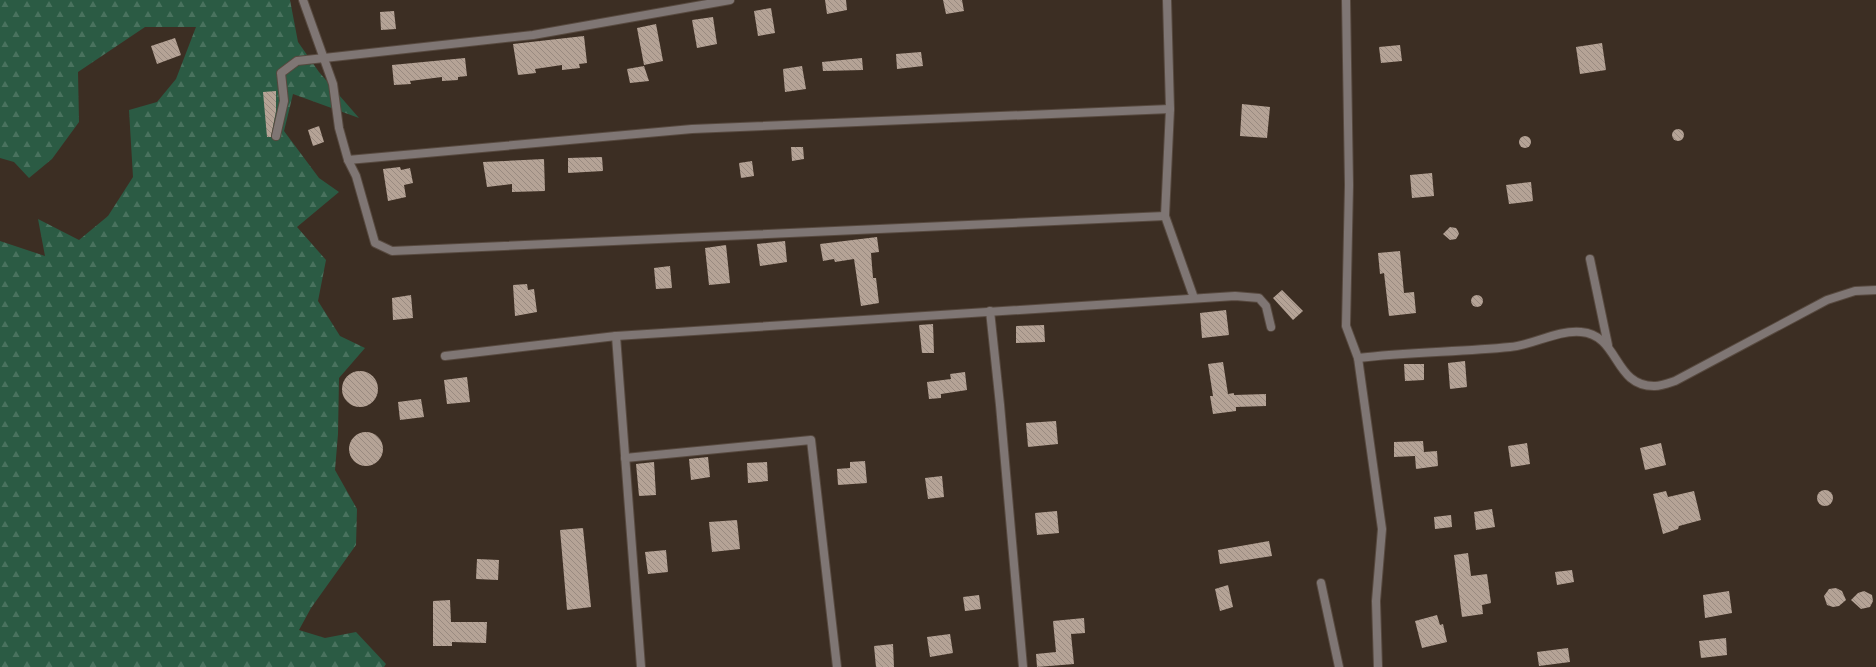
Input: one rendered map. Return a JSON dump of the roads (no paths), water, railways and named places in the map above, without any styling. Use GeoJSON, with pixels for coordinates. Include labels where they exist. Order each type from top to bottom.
{"type":"FeatureCollection","features":[{"type":"Feature","properties":{"kind":"street"},"geometry":{"type":"LineString","coordinates":[[303,0],[333,84],[339,128],[348,160],[356,176],[375,243],[392,251],[1165,216]]}},
{"type":"Feature","properties":{"kind":"street"},"geometry":{"type":"LineString","coordinates":[[276,136],[284,101],[281,73],[297,61],[533,35],[730,0]]}},
{"type":"Feature","properties":{"kind":"street"},"geometry":{"type":"LineString","coordinates":[[1167,0],[1170,109],[1165,216],[1194,298]]}},
{"type":"Feature","properties":{"kind":"street"},"geometry":{"type":"LineString","coordinates":[[1346,0],[1349,185],[1346,326],[1358,358],[1382,529],[1376,601],[1378,667]]}},
{"type":"Feature","properties":{"kind":"street"},"geometry":{"type":"LineString","coordinates":[[348,160],[692,129],[1170,109]]}},
{"type":"Feature","properties":{"kind":"street"},"geometry":{"type":"LineString","coordinates":[[1590,258],[1608,345]]}},
{"type":"Feature","properties":{"kind":"street"},"geometry":{"type":"LineString","coordinates":[[1358,358],[1393,354],[1511,347],[1536,342],[1559,333],[1581,332],[1600,338],[1608,345],[1622,369],[1630,378],[1640,385],[1656,386],[1676,381],[1827,300],[1855,291],[1876,290]]}},
{"type":"Feature","properties":{"kind":"street"},"geometry":{"type":"LineString","coordinates":[[445,356],[616,336],[1235,296],[1259,298],[1266,306],[1271,327]]}},
{"type":"Feature","properties":{"kind":"street"},"geometry":{"type":"LineString","coordinates":[[990,311],[1000,405],[1023,667]]}},
{"type":"Feature","properties":{"kind":"street"},"geometry":{"type":"LineString","coordinates":[[616,336],[641,667]]}},
{"type":"Feature","properties":{"kind":"street"},"geometry":{"type":"LineString","coordinates":[[625,458],[811,440],[837,667]]}},
{"type":"Feature","properties":{"kind":"street"},"geometry":{"type":"LineString","coordinates":[[1321,583],[1339,667]]}}]}
